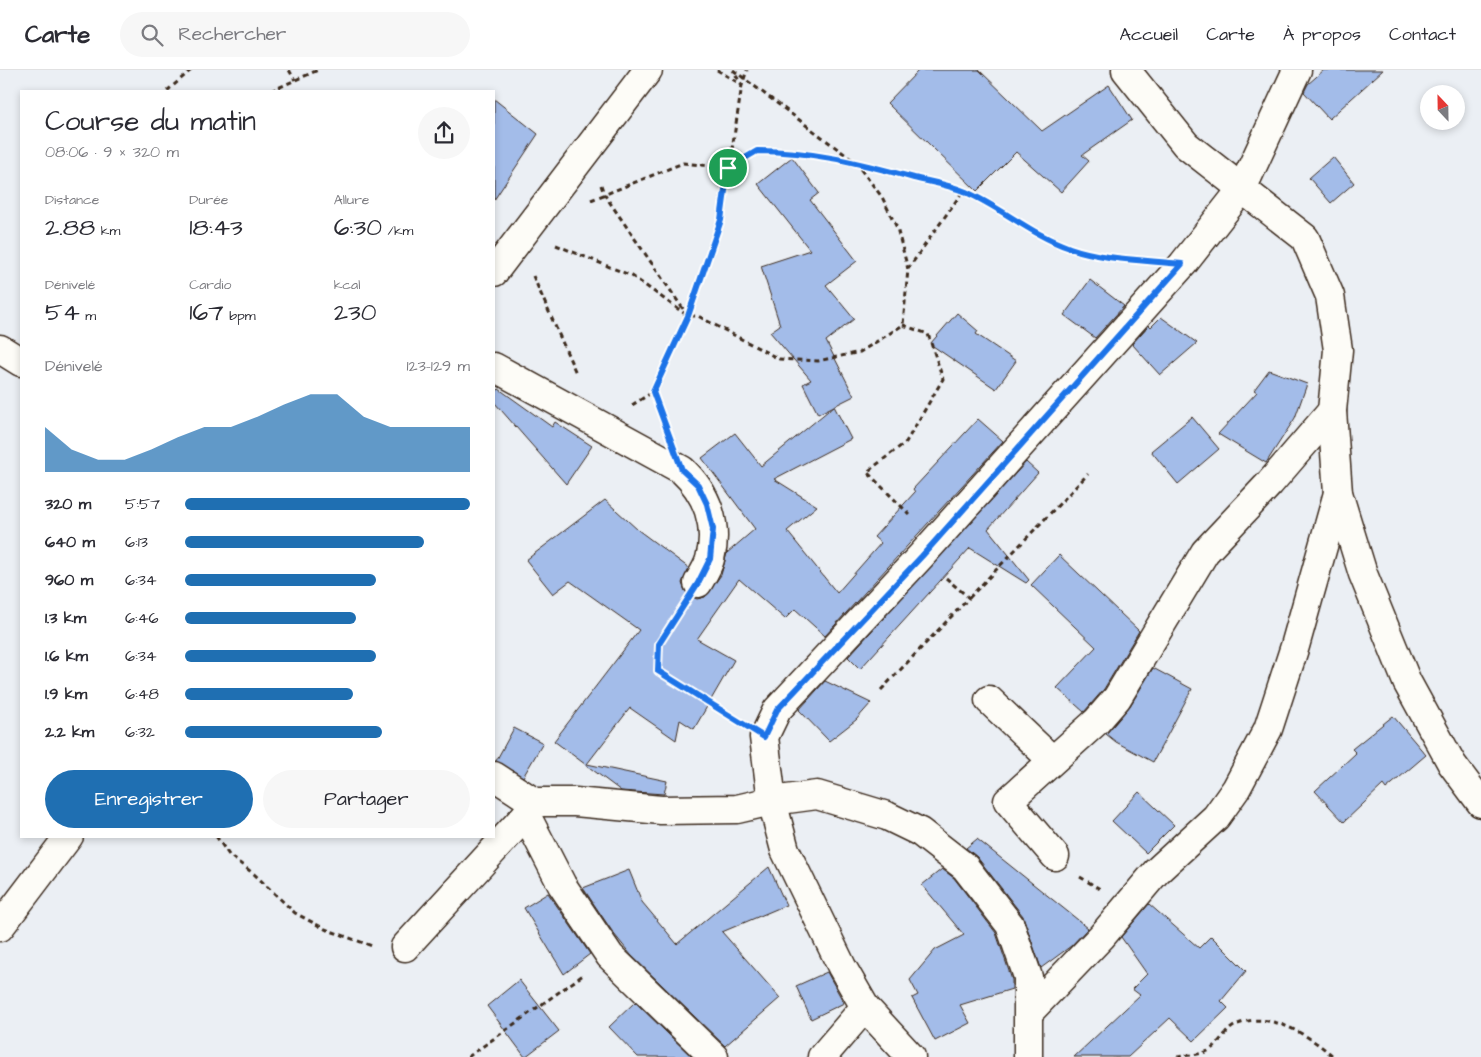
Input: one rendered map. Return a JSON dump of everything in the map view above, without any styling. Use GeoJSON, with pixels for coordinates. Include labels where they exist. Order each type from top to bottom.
{"type":"FeatureCollection","features":[{"type":"Feature","properties":{"kind":"street"},"geometry":{"type":"LineString","coordinates":[[495,271],[648,70]]}},
{"type":"Feature","properties":{"kind":"street"},"geometry":{"type":"LineString","coordinates":[[1126,70],[1186,145],[1305,238],[1330,296],[1338,350],[1332,411],[1338,493],[1363,574],[1407,682],[1452,764],[1481,803]]}},
{"type":"Feature","properties":{"kind":"street"},"geometry":{"type":"LineString","coordinates":[[911,1057],[865,1007],[802,890],[785,850],[772,801],[764,737],[777,710],[928,548],[1182,264],[1242,189],[1296,70]]}},
{"type":"Feature","properties":{"kind":"street"},"geometry":{"type":"LineString","coordinates":[[0,349],[20,361]]}},
{"type":"Feature","properties":{"kind":"street"},"geometry":{"type":"LineString","coordinates":[[495,368],[682,470],[698,485],[707,504],[713,529],[710,559],[698,583]]}},
{"type":"Feature","properties":{"kind":"street"},"geometry":{"type":"LineString","coordinates":[[1055,856],[1008,801],[1097,721],[1117,698],[1205,552],[1225,528],[1270,483],[1332,411]]}},
{"type":"Feature","properties":{"kind":"street"},"geometry":{"type":"LineString","coordinates":[[1030,1011],[1102,936],[1156,872],[1216,817],[1236,789],[1268,729],[1295,646],[1338,493]]}},
{"type":"Feature","properties":{"kind":"street"},"geometry":{"type":"LineString","coordinates":[[989,700],[1052,760]]}},
{"type":"Feature","properties":{"kind":"street"},"geometry":{"type":"LineString","coordinates":[[495,777],[530,808],[562,885],[610,956],[714,1057]]}},
{"type":"Feature","properties":{"kind":"street"},"geometry":{"type":"LineString","coordinates":[[405,947],[530,808],[575,802],[661,810],[737,809],[772,801],[817,795],[887,816],[920,832],[965,867],[1010,924],[1028,977],[1030,1011],[1028,1057]]}},
{"type":"Feature","properties":{"kind":"street"},"geometry":{"type":"LineString","coordinates":[[0,927],[67,838]]}},
{"type":"Feature","properties":{"kind":"street"},"geometry":{"type":"LineString","coordinates":[[822,1057],[865,1007]]}},
{"type":"Feature","properties":{"kind":"path"},"geometry":{"type":"LineString","coordinates":[[168,90],[191,70]]}},
{"type":"Feature","properties":{"kind":"path"},"geometry":{"type":"LineString","coordinates":[[289,70],[295,80]]}},
{"type":"Feature","properties":{"kind":"path"},"geometry":{"type":"LineString","coordinates":[[273,90],[318,70]]}},
{"type":"Feature","properties":{"kind":"path"},"geometry":{"type":"LineString","coordinates":[[717,70],[742,85]]}},
{"type":"Feature","properties":{"kind":"path"},"geometry":{"type":"LineString","coordinates":[[733,70],[742,85]]}},
{"type":"Feature","properties":{"kind":"path"},"geometry":{"type":"LineString","coordinates":[[733,70],[855,162],[882,196],[897,228],[908,269],[903,325]]}},
{"type":"Feature","properties":{"kind":"path"},"geometry":{"type":"LineString","coordinates":[[682,470],[653,392],[688,316],[721,220],[742,85],[747,70]]}},
{"type":"Feature","properties":{"kind":"path"},"geometry":{"type":"LineString","coordinates":[[589,148],[604,194],[688,316]]}},
{"type":"Feature","properties":{"kind":"path"},"geometry":{"type":"LineString","coordinates":[[587,203],[604,194],[683,163],[728,168],[757,151],[794,151],[855,162],[963,191],[997,207],[1043,236],[1070,248],[1090,254],[1182,264]]}},
{"type":"Feature","properties":{"kind":"path"},"geometry":{"type":"LineString","coordinates":[[908,269],[963,191]]}},
{"type":"Feature","properties":{"kind":"path"},"geometry":{"type":"LineString","coordinates":[[525,231],[632,276],[688,316],[698,316],[779,359],[818,361],[860,352],[903,325]]}},
{"type":"Feature","properties":{"kind":"path"},"geometry":{"type":"LineString","coordinates":[[525,231],[535,283],[599,424]]}},
{"type":"Feature","properties":{"kind":"path"},"geometry":{"type":"LineString","coordinates":[[903,325],[928,334],[943,379],[906,442],[867,472],[970,598]]}},
{"type":"Feature","properties":{"kind":"path"},"geometry":{"type":"LineString","coordinates":[[881,690],[1088,474]]}},
{"type":"Feature","properties":{"kind":"path"},"geometry":{"type":"LineString","coordinates":[[698,583],[659,644],[658,671],[764,737]]}},
{"type":"Feature","properties":{"kind":"path"},"geometry":{"type":"LineString","coordinates":[[217,838],[229,855],[254,874],[295,913],[325,929],[377,948],[405,947]]}},
{"type":"Feature","properties":{"kind":"path"},"geometry":{"type":"LineString","coordinates":[[1055,856],[1068,864],[1081,879],[1128,905]]}},
{"type":"Feature","properties":{"kind":"path"},"geometry":{"type":"LineString","coordinates":[[468,1057],[610,956]]}},
{"type":"Feature","properties":{"kind":"path"},"geometry":{"type":"LineString","coordinates":[[1177,1057],[1208,1051],[1234,1025],[1253,1019],[1272,1022],[1306,1035],[1334,1057]]}},
{"type":"Feature","properties":{"kind":"building"},"geometry":{"type":"Polygon","coordinates":[[[919,70],[979,70],[1042,131],[1109,85],[1132,120],[1082,155],[1089,161],[1061,192],[1016,152],[977,191],[887,103],[919,70]]]}},
{"type":"Feature","properties":{"kind":"building"},"geometry":{"type":"Polygon","coordinates":[[[1324,70],[1383,70],[1329,119],[1304,92],[1308,84],[1324,70]]]}},
{"type":"Feature","properties":{"kind":"building"},"geometry":{"type":"Polygon","coordinates":[[[495,100],[538,134],[495,198],[495,100]]]}},
{"type":"Feature","properties":{"kind":"building"},"geometry":{"type":"Polygon","coordinates":[[[792,157],[819,193],[810,200],[857,261],[826,285],[854,319],[826,341],[854,396],[818,414],[803,384],[811,380],[770,332],[780,325],[761,266],[810,250],[758,184],[792,157]]]}},
{"type":"Feature","properties":{"kind":"building"},"geometry":{"type":"Polygon","coordinates":[[[1333,157],[1354,183],[1331,203],[1309,178],[1333,157]]]}},
{"type":"Feature","properties":{"kind":"building"},"geometry":{"type":"Polygon","coordinates":[[[1090,280],[1124,306],[1095,338],[1064,315],[1090,280]]]}},
{"type":"Feature","properties":{"kind":"building"},"geometry":{"type":"Polygon","coordinates":[[[957,313],[978,331],[976,334],[1016,361],[996,389],[930,344],[957,313]]]}},
{"type":"Feature","properties":{"kind":"building"},"geometry":{"type":"Polygon","coordinates":[[[1161,317],[1197,343],[1160,375],[1132,344],[1149,325],[1151,327],[1161,317]]]}},
{"type":"Feature","properties":{"kind":"building"},"geometry":{"type":"Polygon","coordinates":[[[1269,370],[1307,384],[1295,418],[1266,463],[1218,434],[1257,392],[1254,390],[1269,370]]]}},
{"type":"Feature","properties":{"kind":"building"},"geometry":{"type":"Polygon","coordinates":[[[499,389],[552,427],[555,422],[592,446],[566,484],[495,403],[495,393],[499,389]]]}},
{"type":"Feature","properties":{"kind":"building"},"geometry":{"type":"Polygon","coordinates":[[[834,406],[851,439],[774,479],[817,506],[787,531],[837,593],[881,543],[874,537],[915,492],[913,489],[978,419],[1003,441],[825,636],[795,609],[785,619],[739,579],[697,639],[734,660],[694,729],[680,720],[676,740],[630,708],[587,764],[667,781],[664,794],[621,791],[554,741],[639,630],[570,581],[553,594],[526,560],[605,500],[638,530],[689,568],[682,583],[685,591],[690,596],[697,599],[705,597],[721,575],[727,553],[755,529],[702,458],[735,433],[761,466],[834,406]]]}},
{"type":"Feature","properties":{"kind":"building"},"geometry":{"type":"Polygon","coordinates":[[[1192,417],[1219,449],[1178,484],[1151,451],[1192,417]]]}},
{"type":"Feature","properties":{"kind":"building"},"geometry":{"type":"Polygon","coordinates":[[[1026,462],[1038,473],[988,529],[1029,580],[1026,583],[970,548],[860,669],[848,657],[1026,462]]]}},
{"type":"Feature","properties":{"kind":"building"},"geometry":{"type":"Polygon","coordinates":[[[1059,555],[1139,631],[1104,689],[1084,712],[1057,688],[1096,647],[1031,585],[1059,555]]]}},
{"type":"Feature","properties":{"kind":"building"},"geometry":{"type":"Polygon","coordinates":[[[1153,668],[1192,689],[1153,762],[1116,742],[1106,734],[1130,706],[1153,668]]]}},
{"type":"Feature","properties":{"kind":"building"},"geometry":{"type":"Polygon","coordinates":[[[825,681],[871,703],[856,720],[829,741],[799,710],[825,681]]]}},
{"type":"Feature","properties":{"kind":"building"},"geometry":{"type":"Polygon","coordinates":[[[1393,716],[1426,755],[1386,789],[1383,785],[1344,822],[1315,791],[1356,753],[1352,749],[1393,716]]]}},
{"type":"Feature","properties":{"kind":"building"},"geometry":{"type":"Polygon","coordinates":[[[514,728],[543,743],[523,777],[496,761],[514,728]]]}},
{"type":"Feature","properties":{"kind":"building"},"geometry":{"type":"Polygon","coordinates":[[[1139,792],[1174,825],[1146,853],[1112,821],[1139,792]]]}},
{"type":"Feature","properties":{"kind":"building"},"geometry":{"type":"Polygon","coordinates":[[[977,839],[1088,928],[1071,946],[1041,968],[1023,916],[977,857],[966,848],[977,839]]]}},
{"type":"Feature","properties":{"kind":"building"},"geometry":{"type":"Polygon","coordinates":[[[769,867],[786,905],[722,932],[780,998],[725,1046],[631,955],[614,934],[583,888],[629,870],[642,902],[677,944],[769,867]]]}},
{"type":"Feature","properties":{"kind":"building"},"geometry":{"type":"Polygon","coordinates":[[[942,869],[954,878],[996,933],[1012,980],[1012,989],[960,1005],[970,1023],[935,1041],[912,998],[918,995],[910,980],[935,950],[964,935],[922,885],[942,869]]]}},
{"type":"Feature","properties":{"kind":"building"},"geometry":{"type":"Polygon","coordinates":[[[548,893],[590,954],[564,974],[524,908],[548,893]]]}},
{"type":"Feature","properties":{"kind":"building"},"geometry":{"type":"Polygon","coordinates":[[[1149,904],[1199,948],[1211,936],[1246,971],[1221,1001],[1228,1008],[1194,1041],[1170,1018],[1128,1057],[1074,1057],[1140,995],[1132,989],[1147,974],[1121,937],[1149,904]]]}},
{"type":"Feature","properties":{"kind":"building"},"geometry":{"type":"Polygon","coordinates":[[[827,972],[844,1003],[811,1019],[796,986],[827,972]]]}},
{"type":"Feature","properties":{"kind":"building"},"geometry":{"type":"Polygon","coordinates":[[[519,980],[559,1031],[525,1057],[487,1006],[519,980]]]}},
{"type":"Feature","properties":{"kind":"building"},"geometry":{"type":"Polygon","coordinates":[[[635,1002],[692,1057],[638,1057],[609,1027],[635,1002]]]}},
{"type":"Feature","properties":{"kind":"route"},"geometry":{"type":"LineString","coordinates":[[757,151],[794,151],[855,162],[963,191],[997,207],[1043,236],[1070,248],[1090,254],[1182,264],[922,556],[777,710],[764,737],[658,671],[659,644],[698,583],[710,559],[713,529],[707,504],[698,485],[682,470],[653,392],[688,316],[721,220],[728,168],[757,151]]}}]}
